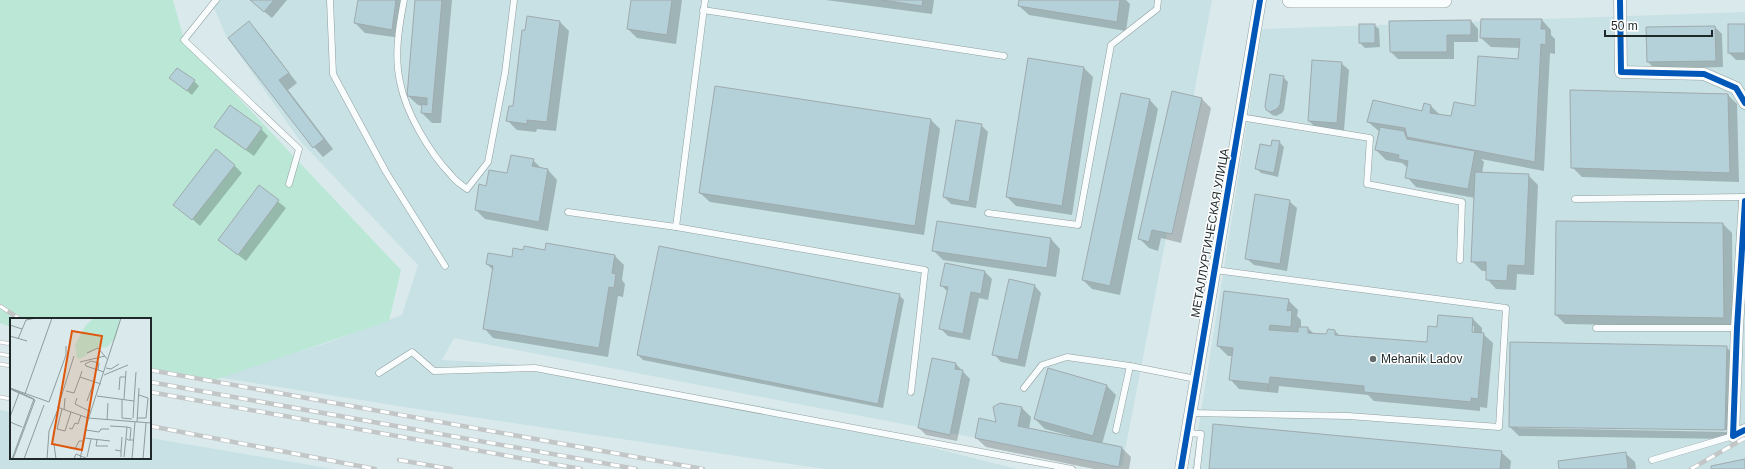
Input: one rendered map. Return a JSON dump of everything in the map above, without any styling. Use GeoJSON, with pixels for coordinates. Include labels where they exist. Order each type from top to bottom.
{"type":"FeatureCollection","features":[{"type":"Feature","properties":{"kind":"street","name":"МЕТАЛЛУРГИЧЕСКАЯ УЛИЦА"},"geometry":{"type":"LineString","coordinates":[[1181,469],[1260,0]]}},
{"type":"Feature","properties":{"kind":"street"},"geometry":{"type":"LineString","coordinates":[[1290,0],[1444,0]]}},
{"type":"Feature","properties":{"kind":"street"},"geometry":{"type":"LineString","coordinates":[[1620,0],[1621,72],[1704,74],[1736,88],[1745,103]]}},
{"type":"Feature","properties":{"kind":"street"},"geometry":{"type":"LineString","coordinates":[[1745,201],[1737,328],[1733,436],[1745,430]]}},
{"type":"Feature","properties":{"kind":"lane"},"geometry":{"type":"LineString","coordinates":[[216,0],[184,40],[299,149],[289,184]]}},
{"type":"Feature","properties":{"kind":"lane"},"geometry":{"type":"LineString","coordinates":[[330,0],[333,74],[386,172],[445,266]]}},
{"type":"Feature","properties":{"kind":"lane"},"geometry":{"type":"LineString","coordinates":[[404,0],[400,23],[398,53],[399,81],[403,96],[426,143],[451,176],[467,189],[488,162],[505,73],[514,0]]}},
{"type":"Feature","properties":{"kind":"lane"},"geometry":{"type":"LineString","coordinates":[[676,227],[704,0]]}},
{"type":"Feature","properties":{"kind":"lane"},"geometry":{"type":"LineString","coordinates":[[988,213],[1078,225],[1111,44],[1157,8],[1158,0]]}},
{"type":"Feature","properties":{"kind":"lane"},"geometry":{"type":"LineString","coordinates":[[703,10],[1004,56]]}},
{"type":"Feature","properties":{"kind":"lane"},"geometry":{"type":"LineString","coordinates":[[1240,117],[1370,138],[1367,184],[1462,202],[1460,260]]}},
{"type":"Feature","properties":{"kind":"lane"},"geometry":{"type":"LineString","coordinates":[[1575,199],[1745,197]]}},
{"type":"Feature","properties":{"kind":"lane"},"geometry":{"type":"LineString","coordinates":[[568,212],[676,227],[925,270],[911,392]]}},
{"type":"Feature","properties":{"kind":"lane"},"geometry":{"type":"LineString","coordinates":[[1190,413],[1348,416],[1499,427],[1506,308],[1214,270]]}},
{"type":"Feature","properties":{"kind":"lane"},"geometry":{"type":"LineString","coordinates":[[1596,328],[1737,328]]}},
{"type":"Feature","properties":{"kind":"lane"},"geometry":{"type":"LineString","coordinates":[[379,373],[412,352],[434,371],[536,368],[1072,469]]}},
{"type":"Feature","properties":{"kind":"lane"},"geometry":{"type":"LineString","coordinates":[[1024,388],[1042,364],[1067,357],[1130,366],[1196,378]]}},
{"type":"Feature","properties":{"kind":"lane"},"geometry":{"type":"LineString","coordinates":[[1116,430],[1130,366]]}},
{"type":"Feature","properties":{"kind":"lane"},"geometry":{"type":"LineString","coordinates":[[1187,433],[1201,434],[1197,469]]}},
{"type":"Feature","properties":{"kind":"lane"},"geometry":{"type":"LineString","coordinates":[[1652,460],[1733,436]]}},
{"type":"Feature","properties":{"kind":"shaded area"},"geometry":{"type":"Polygon","coordinates":[[[211,0],[1212,0],[1122,466],[454,338],[442,360],[515,364],[778,409],[1017,469],[825,469],[411,408],[217,377],[327,343],[402,315],[418,265],[301,142],[226,36],[211,0]]]}},
{"type":"Feature","properties":{"kind":"shaded area"},"geometry":{"type":"Polygon","coordinates":[[[1745,12],[1745,469],[1192,469],[1262,29],[1745,12]]]}},
{"type":"Feature","properties":{"kind":"shaded area"},"geometry":{"type":"Polygon","coordinates":[[[0,410],[10,412],[10,459],[151,459],[151,438],[333,469],[0,469],[0,410]]]}},
{"type":"Feature","properties":{"kind":"green space"},"geometry":{"type":"Polygon","coordinates":[[[0,0],[173,0],[184,40],[401,270],[389,321],[212,381],[151,370],[151,318],[10,318],[10,327],[0,323],[0,0]]]}},
{"type":"Feature","properties":{"kind":"building"},"geometry":{"type":"Polygon","coordinates":[[[250,0],[274,0],[264,12],[250,0]]]}},
{"type":"Feature","properties":{"kind":"building"},"geometry":{"type":"Polygon","coordinates":[[[358,0],[396,0],[392,30],[354,23],[358,0]]]}},
{"type":"Feature","properties":{"kind":"building"},"geometry":{"type":"Polygon","coordinates":[[[415,0],[442,0],[432,114],[421,113],[422,104],[427,105],[427,98],[407,96],[415,0]]]}},
{"type":"Feature","properties":{"kind":"building"},"geometry":{"type":"Polygon","coordinates":[[[631,0],[672,0],[667,35],[627,29],[631,0]]]}},
{"type":"Feature","properties":{"kind":"building"},"geometry":{"type":"Polygon","coordinates":[[[882,0],[923,0],[922,6],[882,0]]]}},
{"type":"Feature","properties":{"kind":"building"},"geometry":{"type":"Polygon","coordinates":[[[1019,0],[1120,0],[1117,22],[1018,6],[1019,0]]]}},
{"type":"Feature","properties":{"kind":"building"},"geometry":{"type":"Polygon","coordinates":[[[527,16],[560,21],[547,122],[527,120],[527,124],[506,121],[509,106],[513,106],[522,30],[525,30],[527,16]]]}},
{"type":"Feature","properties":{"kind":"building"},"geometry":{"type":"Polygon","coordinates":[[[1481,19],[1542,19],[1541,29],[1546,29],[1546,45],[1541,44],[1535,162],[1407,137],[1405,128],[1367,122],[1373,100],[1422,111],[1424,103],[1431,105],[1430,113],[1451,116],[1454,102],[1475,106],[1478,56],[1518,59],[1520,39],[1480,38],[1481,19]]]}},
{"type":"Feature","properties":{"kind":"building"},"geometry":{"type":"Polygon","coordinates":[[[1471,20],[1471,35],[1447,35],[1447,52],[1390,52],[1389,21],[1471,20]]]}},
{"type":"Feature","properties":{"kind":"building"},"geometry":{"type":"Polygon","coordinates":[[[249,21],[289,73],[279,80],[324,139],[313,148],[228,38],[249,21]]]}},
{"type":"Feature","properties":{"kind":"building"},"geometry":{"type":"Polygon","coordinates":[[[1359,24],[1375,24],[1375,43],[1359,43],[1359,24]]]}},
{"type":"Feature","properties":{"kind":"building"},"geometry":{"type":"Polygon","coordinates":[[[1728,24],[1745,24],[1745,53],[1728,53],[1728,24]]]}},
{"type":"Feature","properties":{"kind":"building"},"geometry":{"type":"Polygon","coordinates":[[[1715,26],[1716,61],[1647,62],[1646,27],[1715,26]]]}},
{"type":"Feature","properties":{"kind":"building"},"geometry":{"type":"Polygon","coordinates":[[[1028,58],[1084,67],[1062,206],[1006,197],[1028,58]]]}},
{"type":"Feature","properties":{"kind":"building"},"geometry":{"type":"Polygon","coordinates":[[[1312,60],[1342,62],[1337,123],[1308,121],[1312,60]]]}},
{"type":"Feature","properties":{"kind":"building"},"geometry":{"type":"Polygon","coordinates":[[[177,68],[195,80],[187,91],[169,78],[177,68]]]}},
{"type":"Feature","properties":{"kind":"building"},"geometry":{"type":"Polygon","coordinates":[[[1270,74],[1284,76],[1280,105],[1277,109],[1270,112],[1266,110],[1265,106],[1270,74]]]}},
{"type":"Feature","properties":{"kind":"building"},"geometry":{"type":"Polygon","coordinates":[[[715,86],[931,119],[915,226],[699,193],[715,86]]]}},
{"type":"Feature","properties":{"kind":"building"},"geometry":{"type":"Polygon","coordinates":[[[1570,90],[1728,94],[1730,173],[1571,168],[1570,90]]]}},
{"type":"Feature","properties":{"kind":"building"},"geometry":{"type":"Polygon","coordinates":[[[1172,91],[1202,98],[1172,234],[1152,230],[1149,242],[1138,239],[1172,91]]]}},
{"type":"Feature","properties":{"kind":"building"},"geometry":{"type":"Polygon","coordinates":[[[1121,93],[1150,99],[1110,286],[1082,280],[1121,93]]]}},
{"type":"Feature","properties":{"kind":"building"},"geometry":{"type":"Polygon","coordinates":[[[230,105],[262,128],[246,150],[214,127],[230,105]]]}},
{"type":"Feature","properties":{"kind":"building"},"geometry":{"type":"Polygon","coordinates":[[[956,120],[982,124],[969,202],[943,197],[956,120]]]}},
{"type":"Feature","properties":{"kind":"building"},"geometry":{"type":"Polygon","coordinates":[[[1380,127],[1404,131],[1407,139],[1475,151],[1468,189],[1405,178],[1408,161],[1398,159],[1399,155],[1375,150],[1380,127]]]}},
{"type":"Feature","properties":{"kind":"building"},"geometry":{"type":"Polygon","coordinates":[[[1272,140],[1280,141],[1274,173],[1255,169],[1260,144],[1271,146],[1272,140]]]}},
{"type":"Feature","properties":{"kind":"building"},"geometry":{"type":"Polygon","coordinates":[[[216,149],[235,165],[192,220],[173,205],[216,149]]]}},
{"type":"Feature","properties":{"kind":"building"},"geometry":{"type":"Polygon","coordinates":[[[511,155],[534,159],[532,166],[548,169],[539,222],[475,210],[479,184],[486,186],[489,170],[507,173],[511,155]]]}},
{"type":"Feature","properties":{"kind":"building"},"geometry":{"type":"Polygon","coordinates":[[[1475,172],[1529,174],[1525,266],[1508,265],[1507,281],[1486,280],[1486,262],[1471,262],[1475,172]]]}},
{"type":"Feature","properties":{"kind":"building"},"geometry":{"type":"Polygon","coordinates":[[[259,185],[279,200],[238,255],[218,240],[259,185]]]}},
{"type":"Feature","properties":{"kind":"building"},"geometry":{"type":"Polygon","coordinates":[[[1255,194],[1290,200],[1280,264],[1245,259],[1255,194]]]}},
{"type":"Feature","properties":{"kind":"building"},"geometry":{"type":"Polygon","coordinates":[[[937,221],[1051,238],[1047,268],[932,251],[937,221]]]}},
{"type":"Feature","properties":{"kind":"building"},"geometry":{"type":"Polygon","coordinates":[[[1556,221],[1723,223],[1724,318],[1555,315],[1556,221]]]}},
{"type":"Feature","properties":{"kind":"building"},"geometry":{"type":"Polygon","coordinates":[[[546,243],[615,255],[612,273],[616,274],[614,288],[609,287],[599,348],[483,329],[493,266],[486,264],[488,253],[512,257],[513,248],[523,250],[524,246],[545,250],[546,243]]]}},
{"type":"Feature","properties":{"kind":"building"},"geometry":{"type":"Polygon","coordinates":[[[659,246],[900,294],[878,404],[637,355],[659,246]]]}},
{"type":"Feature","properties":{"kind":"building"},"geometry":{"type":"Polygon","coordinates":[[[945,263],[985,271],[981,294],[971,292],[963,334],[939,329],[948,287],[940,286],[945,263]]]}},
{"type":"Feature","properties":{"kind":"building"},"geometry":{"type":"Polygon","coordinates":[[[1009,279],[1035,285],[1018,360],[992,355],[1009,279]]]}},
{"type":"Feature","properties":{"kind":"building"},"geometry":{"type":"Polygon","coordinates":[[[1224,291],[1289,299],[1287,311],[1292,310],[1291,327],[1270,325],[1269,330],[1298,332],[1298,327],[1308,327],[1308,333],[1326,334],[1328,329],[1335,330],[1335,335],[1427,342],[1428,326],[1437,327],[1438,315],[1473,318],[1472,332],[1484,333],[1478,399],[1471,398],[1471,402],[1364,392],[1364,386],[1270,377],[1268,391],[1268,384],[1229,380],[1233,348],[1217,346],[1224,291]]]}},
{"type":"Feature","properties":{"kind":"building"},"geometry":{"type":"Polygon","coordinates":[[[1510,342],[1727,346],[1725,430],[1509,427],[1510,342]]]}},
{"type":"Feature","properties":{"kind":"building"},"geometry":{"type":"Polygon","coordinates":[[[932,358],[956,363],[955,369],[963,370],[950,435],[918,428],[932,358]]]}},
{"type":"Feature","properties":{"kind":"building"},"geometry":{"type":"Polygon","coordinates":[[[1048,368],[1107,385],[1093,436],[1034,419],[1048,368]]]}},
{"type":"Feature","properties":{"kind":"building"},"geometry":{"type":"Polygon","coordinates":[[[1000,403],[1022,407],[1018,426],[1122,447],[1119,467],[975,438],[979,418],[996,422],[993,407],[1000,403]]]}},
{"type":"Feature","properties":{"kind":"building"},"geometry":{"type":"Polygon","coordinates":[[[1213,424],[1502,451],[1500,469],[1209,469],[1213,424]]]}},
{"type":"Feature","properties":{"kind":"building"},"geometry":{"type":"Polygon","coordinates":[[[1626,452],[1628,469],[1559,469],[1558,461],[1626,452]]]}},
{"type":"Feature","properties":{"kind":"building"},"geometry":{"type":"Polygon","coordinates":[[[1745,459],[1745,469],[1711,469],[1711,466],[1745,459]]]}},
{"type":"Feature","properties":{"kind":"railway"},"geometry":{"type":"LineString","coordinates":[[0,306],[18,318]]}},
{"type":"Feature","properties":{"kind":"railway"},"geometry":{"type":"LineString","coordinates":[[0,342],[10,344]]}},
{"type":"Feature","properties":{"kind":"railway"},"geometry":{"type":"LineString","coordinates":[[0,354],[10,356]]}},
{"type":"Feature","properties":{"kind":"railway"},"geometry":{"type":"LineString","coordinates":[[0,364],[10,366]]}},
{"type":"Feature","properties":{"kind":"railway"},"geometry":{"type":"LineString","coordinates":[[151,370],[703,469]]}},
{"type":"Feature","properties":{"kind":"railway"},"geometry":{"type":"LineString","coordinates":[[151,382],[636,469]]}},
{"type":"Feature","properties":{"kind":"railway"},"geometry":{"type":"LineString","coordinates":[[151,392],[581,469]]}},
{"type":"Feature","properties":{"kind":"railway"},"geometry":{"type":"LineString","coordinates":[[0,397],[10,399]]}},
{"type":"Feature","properties":{"kind":"railway"},"geometry":{"type":"LineString","coordinates":[[151,426],[375,469]]}},
{"type":"Feature","properties":{"kind":"railway"},"geometry":{"type":"LineString","coordinates":[[1691,469],[1745,438]]}},
{"type":"Feature","properties":{"kind":"railway"},"geometry":{"type":"LineString","coordinates":[[399,460],[451,469]]}},
{"type":"Feature","properties":{"kind":"cycle path"},"geometry":{"type":"LineString","coordinates":[[1181,469],[1260,0]]}},
{"type":"Feature","properties":{"kind":"cycle path"},"geometry":{"type":"LineString","coordinates":[[1620,0],[1621,72],[1704,74],[1736,88],[1745,103]]}},
{"type":"Feature","properties":{"kind":"cycle path"},"geometry":{"type":"LineString","coordinates":[[1745,201],[1737,328],[1733,436],[1745,430]]}},
{"type":"Feature","properties":{"kind":"place","name":"Mehanik Ladov"},"geometry":{"type":"Point","coordinates":[1373,359]}}]}
